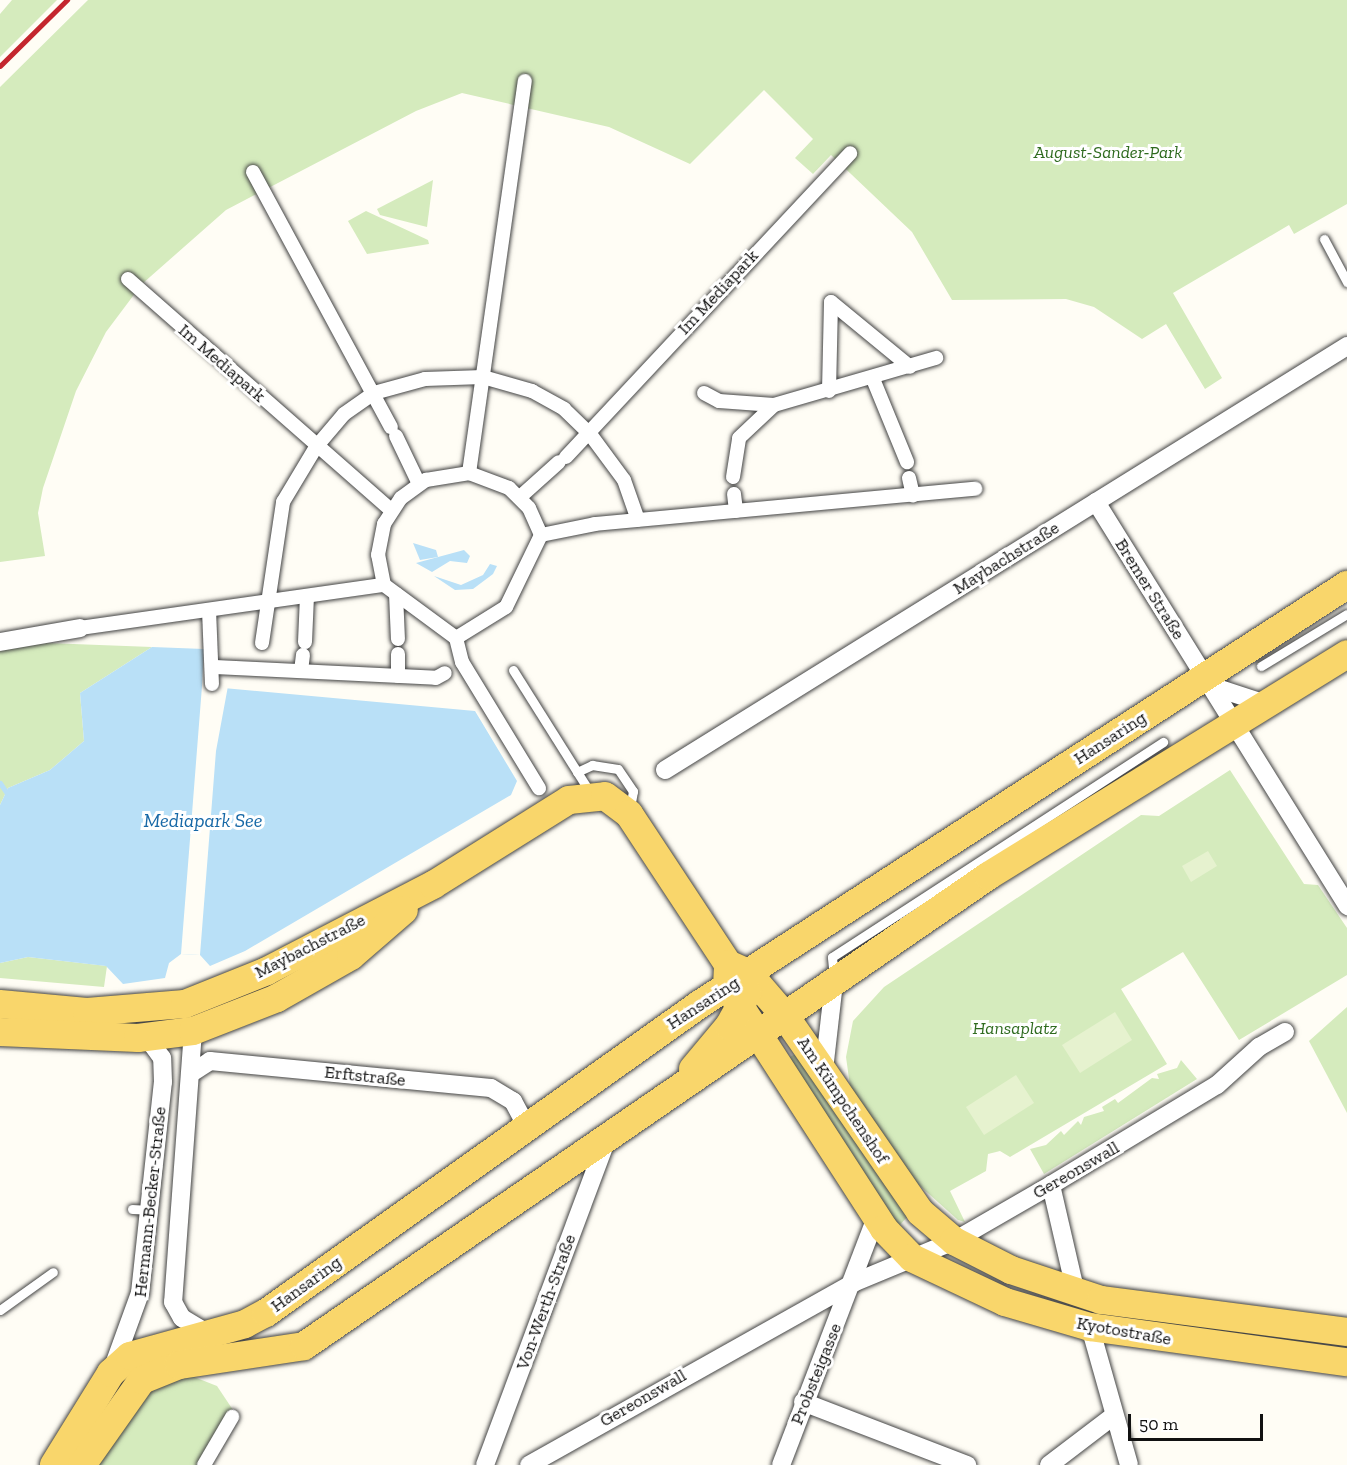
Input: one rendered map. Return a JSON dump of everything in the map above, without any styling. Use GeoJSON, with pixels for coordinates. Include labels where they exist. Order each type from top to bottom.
{"type":"FeatureCollection","features":[{"type":"Feature","properties":{"kind":"main road","name":"Hansaring"},"geometry":{"type":"LineString","coordinates":[[111,1372],[156,1345],[209,1334],[266,1313],[526,1125],[744,980],[1205,681],[1283,640],[1347,585]]}},
{"type":"Feature","properties":{"kind":"main road"},"geometry":{"type":"LineString","coordinates":[[82,1465],[142,1380],[158,1370],[303,1346],[607,1140],[1136,771],[1231,725],[1347,654]]}},
{"type":"Feature","properties":{"kind":"main road","name":"Am Kümpchenshof"},"geometry":{"type":"LineString","coordinates":[[584,783],[618,801],[629,814],[744,980],[785,1016],[824,1070],[897,1183],[954,1241]]}},
{"type":"Feature","properties":{"kind":"main road","name":"Maybachstraße"},"geometry":{"type":"LineString","coordinates":[[0,1004],[87,1012],[185,1004],[267,971],[433,885],[556,807],[584,783]]}},
{"type":"Feature","properties":{"kind":"main road","name":"Maybachstraße"},"geometry":{"type":"LineString","coordinates":[[193,1031],[277,998],[351,956],[433,885]]}},
{"type":"Feature","properties":{"kind":"main road"},"geometry":{"type":"LineString","coordinates":[[657,1104],[714,1046],[744,980]]}},
{"type":"Feature","properties":{"kind":"main road","name":"Am Kümpchenshof"},"geometry":{"type":"LineString","coordinates":[[744,980],[759,1035],[876,1216],[912,1258]]}},
{"type":"Feature","properties":{"kind":"main road"},"geometry":{"type":"LineString","coordinates":[[0,1032],[138,1038],[193,1031]]}},
{"type":"Feature","properties":{"kind":"main road","name":"Kyotostraße"},"geometry":{"type":"LineString","coordinates":[[954,1241],[1011,1270],[1076,1293],[1347,1332]]}},
{"type":"Feature","properties":{"kind":"main road","name":"Kyotostraße"},"geometry":{"type":"LineString","coordinates":[[912,1258],[1005,1302],[1090,1327],[1347,1362]]}},
{"type":"Feature","properties":{"kind":"main road"},"geometry":{"type":"LineString","coordinates":[[54,1465],[111,1372]]}},
{"type":"Feature","properties":{"kind":"street"},"geometry":{"type":"LineString","coordinates":[[469,473],[525,81]]}},
{"type":"Feature","properties":{"kind":"street","name":"Im Mediapark"},"geometry":{"type":"LineString","coordinates":[[520,498],[590,434],[850,153]]}},
{"type":"Feature","properties":{"kind":"street"},"geometry":{"type":"LineString","coordinates":[[253,172],[374,393],[419,484]]}},
{"type":"Feature","properties":{"kind":"street","name":"Im Mediapark"},"geometry":{"type":"LineString","coordinates":[[128,279],[316,447],[391,510]]}},
{"type":"Feature","properties":{"kind":"street"},"geometry":{"type":"LineString","coordinates":[[829,391],[829,296],[910,367]]}},
{"type":"Feature","properties":{"kind":"street","name":"Maybachstraße"},"geometry":{"type":"LineString","coordinates":[[665,770],[1347,346]]}},
{"type":"Feature","properties":{"kind":"street"},"geometry":{"type":"LineString","coordinates":[[704,393],[719,400],[774,405],[873,379],[936,358]]}},
{"type":"Feature","properties":{"kind":"street"},"geometry":{"type":"LineString","coordinates":[[263,656],[283,502],[316,447],[344,414],[374,393],[424,379],[483,377],[532,391],[564,409],[590,434],[624,480],[638,520]]}},
{"type":"Feature","properties":{"kind":"street"},"geometry":{"type":"LineString","coordinates":[[873,379],[907,462]]}},
{"type":"Feature","properties":{"kind":"street"},"geometry":{"type":"LineString","coordinates":[[733,477],[739,438],[774,405]]}},
{"type":"Feature","properties":{"kind":"street"},"geometry":{"type":"LineString","coordinates":[[456,638],[384,585],[378,555],[391,510],[419,484],[469,473],[497,481],[520,498],[541,535]]}},
{"type":"Feature","properties":{"kind":"street"},"geometry":{"type":"LineString","coordinates":[[909,478],[913,496]]}},
{"type":"Feature","properties":{"kind":"street"},"geometry":{"type":"LineString","coordinates":[[541,535],[638,520],[975,489]]}},
{"type":"Feature","properties":{"kind":"street"},"geometry":{"type":"LineString","coordinates":[[734,494],[736,511]]}},
{"type":"Feature","properties":{"kind":"street","name":"Bremer Straße"},"geometry":{"type":"LineString","coordinates":[[1096,502],[1205,681]]}},
{"type":"Feature","properties":{"kind":"street"},"geometry":{"type":"LineString","coordinates":[[456,638],[506,607],[541,535]]}},
{"type":"Feature","properties":{"kind":"street"},"geometry":{"type":"LineString","coordinates":[[0,642],[80,628],[384,585]]}},
{"type":"Feature","properties":{"kind":"street"},"geometry":{"type":"LineString","coordinates":[[396,594],[398,676]]}},
{"type":"Feature","properties":{"kind":"street"},"geometry":{"type":"LineString","coordinates":[[301,671],[307,596]]}},
{"type":"Feature","properties":{"kind":"street"},"geometry":{"type":"LineString","coordinates":[[209,610],[215,667],[212,684]]}},
{"type":"Feature","properties":{"kind":"street"},"geometry":{"type":"LineString","coordinates":[[456,638],[452,668],[539,788]]}},
{"type":"Feature","properties":{"kind":"street"},"geometry":{"type":"LineString","coordinates":[[215,667],[263,656],[301,671],[436,678],[452,668]]}},
{"type":"Feature","properties":{"kind":"street"},"geometry":{"type":"LineString","coordinates":[[1205,681],[1266,704]]}},
{"type":"Feature","properties":{"kind":"street"},"geometry":{"type":"LineString","coordinates":[[1205,681],[1347,906]]}},
{"type":"Feature","properties":{"kind":"street"},"geometry":{"type":"LineString","coordinates":[[824,1070],[834,982]]}},
{"type":"Feature","properties":{"kind":"street","name":"Hermann-Becker-Straße"},"geometry":{"type":"LineString","coordinates":[[193,1031],[173,1302],[182,1318],[209,1334]]}},
{"type":"Feature","properties":{"kind":"street","name":"Gereonswall"},"geometry":{"type":"LineString","coordinates":[[529,1465],[853,1283],[954,1241],[1208,1090],[1285,1032]]}},
{"type":"Feature","properties":{"kind":"street","name":"Hermann-Becker-Straße"},"geometry":{"type":"LineString","coordinates":[[111,1372],[137,1310],[140,1210],[162,1058],[152,1044],[138,1038]]}},
{"type":"Feature","properties":{"kind":"street","name":"Erftstraße"},"geometry":{"type":"LineString","coordinates":[[190,1074],[210,1061],[491,1088],[513,1101],[526,1125]]}},
{"type":"Feature","properties":{"kind":"street","name":"Von-Werth-Straße"},"geometry":{"type":"LineString","coordinates":[[485,1465],[607,1140]]}},
{"type":"Feature","properties":{"kind":"street"},"geometry":{"type":"LineString","coordinates":[[1051,1185],[1076,1293]]}},
{"type":"Feature","properties":{"kind":"street"},"geometry":{"type":"LineString","coordinates":[[853,1283],[876,1216]]}},
{"type":"Feature","properties":{"kind":"street","name":"Probsteigasse"},"geometry":{"type":"LineString","coordinates":[[781,1465],[803,1402],[853,1283]]}},
{"type":"Feature","properties":{"kind":"street"},"geometry":{"type":"LineString","coordinates":[[1090,1327],[1112,1417],[1129,1465]]}},
{"type":"Feature","properties":{"kind":"street"},"geometry":{"type":"LineString","coordinates":[[803,1402],[967,1465]]}},
{"type":"Feature","properties":{"kind":"street"},"geometry":{"type":"LineString","coordinates":[[204,1465],[232,1416]]}},
{"type":"Feature","properties":{"kind":"street"},"geometry":{"type":"LineString","coordinates":[[1049,1465],[1112,1417]]}},
{"type":"Feature","properties":{"kind":"lane"},"geometry":{"type":"LineString","coordinates":[[1324,239],[1347,282]]}},
{"type":"Feature","properties":{"kind":"lane"},"geometry":{"type":"LineString","coordinates":[[1261,666],[1283,640],[1347,614]]}},
{"type":"Feature","properties":{"kind":"lane"},"geometry":{"type":"LineString","coordinates":[[513,670],[584,783]]}},
{"type":"Feature","properties":{"kind":"lane"},"geometry":{"type":"LineString","coordinates":[[1136,771],[1163,742]]}},
{"type":"Feature","properties":{"kind":"lane"},"geometry":{"type":"LineString","coordinates":[[0,1310],[53,1272]]}},
{"type":"Feature","properties":{"kind":"green space"},"geometry":{"type":"Polygon","coordinates":[[[12,0],[57,0],[0,57],[0,14],[12,0]]]}},
{"type":"Feature","properties":{"kind":"green space","name":"August-Sander-Park"},"geometry":{"type":"Polygon","coordinates":[[[88,0],[1347,0],[1347,204],[1294,234],[1289,225],[1173,293],[1222,378],[1205,389],[1166,324],[1142,339],[1094,307],[1066,299],[952,300],[912,232],[831,155],[813,174],[795,158],[813,139],[764,90],[690,164],[609,127],[462,93],[416,111],[226,210],[142,284],[106,332],[76,391],[43,488],[38,513],[45,556],[0,562],[0,87],[88,0]]]}},
{"type":"Feature","properties":{"kind":"green space"},"geometry":{"type":"Polygon","coordinates":[[[433,180],[427,227],[380,215],[377,209],[433,180]]]}},
{"type":"Feature","properties":{"kind":"green space"},"geometry":{"type":"Polygon","coordinates":[[[366,211],[428,240],[429,244],[367,254],[348,221],[366,211]]]}},
{"type":"Feature","properties":{"kind":"green space"},"geometry":{"type":"Polygon","coordinates":[[[47,643],[152,647],[80,693],[84,741],[50,770],[8,788],[0,805],[0,649],[47,643]]]}},
{"type":"Feature","properties":{"kind":"green space","name":"Hansaplatz"},"geometry":{"type":"Polygon","coordinates":[[[1230,770],[1304,884],[1318,885],[1347,928],[1347,975],[1239,1040],[1183,952],[1121,989],[1167,1064],[1010,1157],[1000,1151],[988,1154],[986,1171],[950,1191],[965,1222],[958,1220],[910,1177],[851,1093],[846,1057],[853,1021],[884,987],[1141,815],[1159,816],[1230,770]]]}},
{"type":"Feature","properties":{"kind":"green space"},"geometry":{"type":"Polygon","coordinates":[[[1208,851],[1217,866],[1191,882],[1182,866],[1208,851]]]}},
{"type":"Feature","properties":{"kind":"green space"},"geometry":{"type":"Polygon","coordinates":[[[28,957],[107,966],[104,987],[0,978],[0,963],[28,957]]]}},
{"type":"Feature","properties":{"kind":"green space"},"geometry":{"type":"Polygon","coordinates":[[[1347,1007],[1347,1113],[1309,1041],[1347,1007]]]}},
{"type":"Feature","properties":{"kind":"green space"},"geometry":{"type":"Polygon","coordinates":[[[1115,1012],[1132,1040],[1080,1073],[1062,1045],[1115,1012]]]}},
{"type":"Feature","properties":{"kind":"green space"},"geometry":{"type":"Polygon","coordinates":[[[797,1053],[909,1215],[897,1228],[803,1084],[790,1057],[797,1053]]]}},
{"type":"Feature","properties":{"kind":"green space"},"geometry":{"type":"Polygon","coordinates":[[[1181,1060],[1197,1079],[1044,1174],[1030,1149],[1046,1145],[1061,1131],[1064,1135],[1078,1121],[1081,1125],[1084,1117],[1104,1111],[1102,1107],[1115,1099],[1118,1103],[1152,1078],[1159,1079],[1157,1074],[1177,1068],[1181,1060]]]}},
{"type":"Feature","properties":{"kind":"green space"},"geometry":{"type":"Polygon","coordinates":[[[1016,1075],[1034,1103],[984,1135],[966,1107],[1016,1075]]]}},
{"type":"Feature","properties":{"kind":"green space"},"geometry":{"type":"Polygon","coordinates":[[[189,1375],[217,1386],[233,1410],[199,1465],[96,1465],[153,1382],[189,1375]]]}},
{"type":"Feature","properties":{"kind":"water"},"geometry":{"type":"Polygon","coordinates":[[[413,543],[436,550],[438,557],[420,560],[413,543]]]}},
{"type":"Feature","properties":{"kind":"water"},"geometry":{"type":"Polygon","coordinates":[[[464,550],[470,556],[467,563],[450,561],[432,572],[416,563],[464,550]]]}},
{"type":"Feature","properties":{"kind":"water"},"geometry":{"type":"Polygon","coordinates":[[[490,564],[497,566],[493,574],[473,589],[455,590],[434,576],[461,585],[483,575],[490,564]]]}},
{"type":"Feature","properties":{"kind":"water","name":"Mediapark See"},"geometry":{"type":"Polygon","coordinates":[[[152,647],[204,649],[202,686],[475,711],[517,781],[511,795],[245,951],[210,966],[200,955],[181,954],[169,963],[165,978],[123,984],[106,966],[28,957],[0,963],[0,805],[8,788],[50,770],[84,741],[80,693],[152,647]]]}},
{"type":"Feature","properties":{"kind":"pier"},"geometry":{"type":"Polygon","coordinates":[[[202,686],[228,686],[216,751],[200,955],[181,954],[202,686]]]}},
{"type":"Feature","properties":{"kind":"waterway"},"geometry":{"type":"LineString","coordinates":[[0,783],[6,792]]}},
{"type":"Feature","properties":{"kind":"railway"},"geometry":{"type":"LineString","coordinates":[[0,66],[67,0]]}}]}
